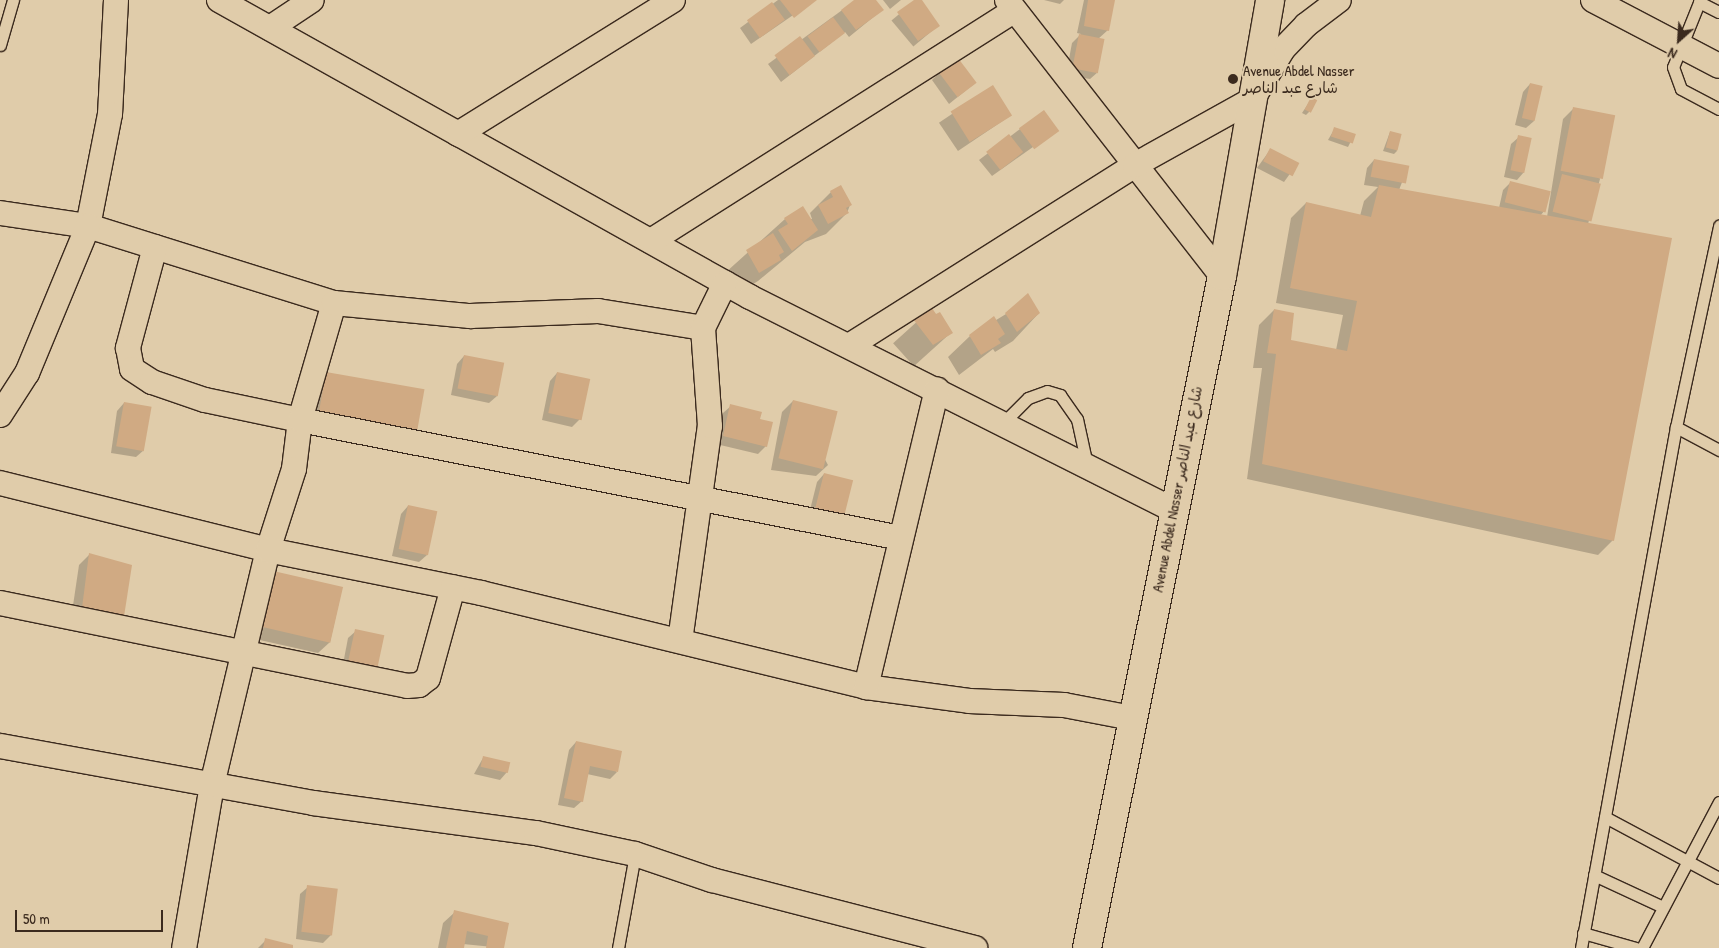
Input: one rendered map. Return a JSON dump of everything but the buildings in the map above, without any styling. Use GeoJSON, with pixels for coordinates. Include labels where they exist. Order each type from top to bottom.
{"type":"FeatureCollection","features":[{"type":"Feature","properties":{"kind":"main road","name":"Avenue Abdel Nasser شارع عبد الناصر"},"geometry":{"type":"LineString","coordinates":[[1087,948],[1172,509],[1222,276],[1270,0]]}},
{"type":"Feature","properties":{"kind":"street"},"geometry":{"type":"LineString","coordinates":[[0,415],[27,374],[88,226],[110,114],[116,0]]}},
{"type":"Feature","properties":{"kind":"street"},"geometry":{"type":"LineString","coordinates":[[220,0],[725,283],[1004,422],[1172,509]]}},
{"type":"Feature","properties":{"kind":"street"},"geometry":{"type":"LineString","coordinates":[[270,28],[312,0]]}},
{"type":"Feature","properties":{"kind":"street"},"geometry":{"type":"LineString","coordinates":[[458,134],[673,0]]}},
{"type":"Feature","properties":{"kind":"street"},"geometry":{"type":"LineString","coordinates":[[849,346],[1135,165],[1252,100],[1283,49],[1306,25],[1339,0]]}},
{"type":"Feature","properties":{"kind":"street"},"geometry":{"type":"LineString","coordinates":[[1593,0],[1719,66]]}},
{"type":"Feature","properties":{"kind":"street"},"geometry":{"type":"LineString","coordinates":[[651,241],[1010,5],[1222,276]]}},
{"type":"Feature","properties":{"kind":"street"},"geometry":{"type":"LineString","coordinates":[[0,213],[88,226],[334,303],[470,316],[598,311],[703,328]]}},
{"type":"Feature","properties":{"kind":"street"},"geometry":{"type":"LineString","coordinates":[[155,247],[128,348],[132,369],[152,382],[205,400],[300,420],[901,538]]}},
{"type":"Feature","properties":{"kind":"street"},"geometry":{"type":"LineString","coordinates":[[680,641],[710,426],[703,328],[725,283]]}},
{"type":"Feature","properties":{"kind":"street"},"geometry":{"type":"LineString","coordinates":[[184,948],[212,785],[245,654],[268,550],[294,469],[300,420],[334,303]]}},
{"type":"Feature","properties":{"kind":"street"},"geometry":{"type":"LineString","coordinates":[[866,687],[937,389]]}},
{"type":"Feature","properties":{"kind":"street"},"geometry":{"type":"LineString","coordinates":[[0,482],[268,550],[453,587],[866,687],[970,701],[1064,705],[1132,718]]}},
{"type":"Feature","properties":{"kind":"street"},"geometry":{"type":"LineString","coordinates":[[0,603],[245,654],[419,685],[428,678],[453,587]]}},
{"type":"Feature","properties":{"kind":"street"},"geometry":{"type":"LineString","coordinates":[[0,746],[212,785],[536,833],[635,854],[712,880],[975,948]]}},
{"type":"Feature","properties":{"kind":"lane"},"geometry":{"type":"LineString","coordinates":[[0,45],[13,0]]}},
{"type":"Feature","properties":{"kind":"lane"},"geometry":{"type":"LineString","coordinates":[[1719,12],[1700,1],[1679,46],[1674,67],[1681,89],[1719,110]]}},
{"type":"Feature","properties":{"kind":"lane"},"geometry":{"type":"LineString","coordinates":[[1580,948],[1676,427],[1719,226]]}},
{"type":"Feature","properties":{"kind":"lane"},"geometry":{"type":"LineString","coordinates":[[1004,422],[1028,398],[1047,391],[1060,395],[1077,419],[1087,465]]}},
{"type":"Feature","properties":{"kind":"lane"},"geometry":{"type":"LineString","coordinates":[[1676,427],[1719,450]]}},
{"type":"Feature","properties":{"kind":"lane"},"geometry":{"type":"LineString","coordinates":[[1642,948],[1719,802]]}},
{"type":"Feature","properties":{"kind":"lane"},"geometry":{"type":"LineString","coordinates":[[1605,817],[1719,878]]}},
{"type":"Feature","properties":{"kind":"lane"},"geometry":{"type":"LineString","coordinates":[[618,948],[635,854]]}},
{"type":"Feature","properties":{"kind":"lane"},"geometry":{"type":"LineString","coordinates":[[1594,875],[1663,907]]}},
{"type":"Feature","properties":{"kind":"lane"},"geometry":{"type":"LineString","coordinates":[[1583,932],[1636,948]]}},
{"type":"Feature","properties":{"kind":"place","name":"Avenue Abdel Nasser شارع عبد الناصر"},"geometry":{"type":"Point","coordinates":[1233,79]}}]}
